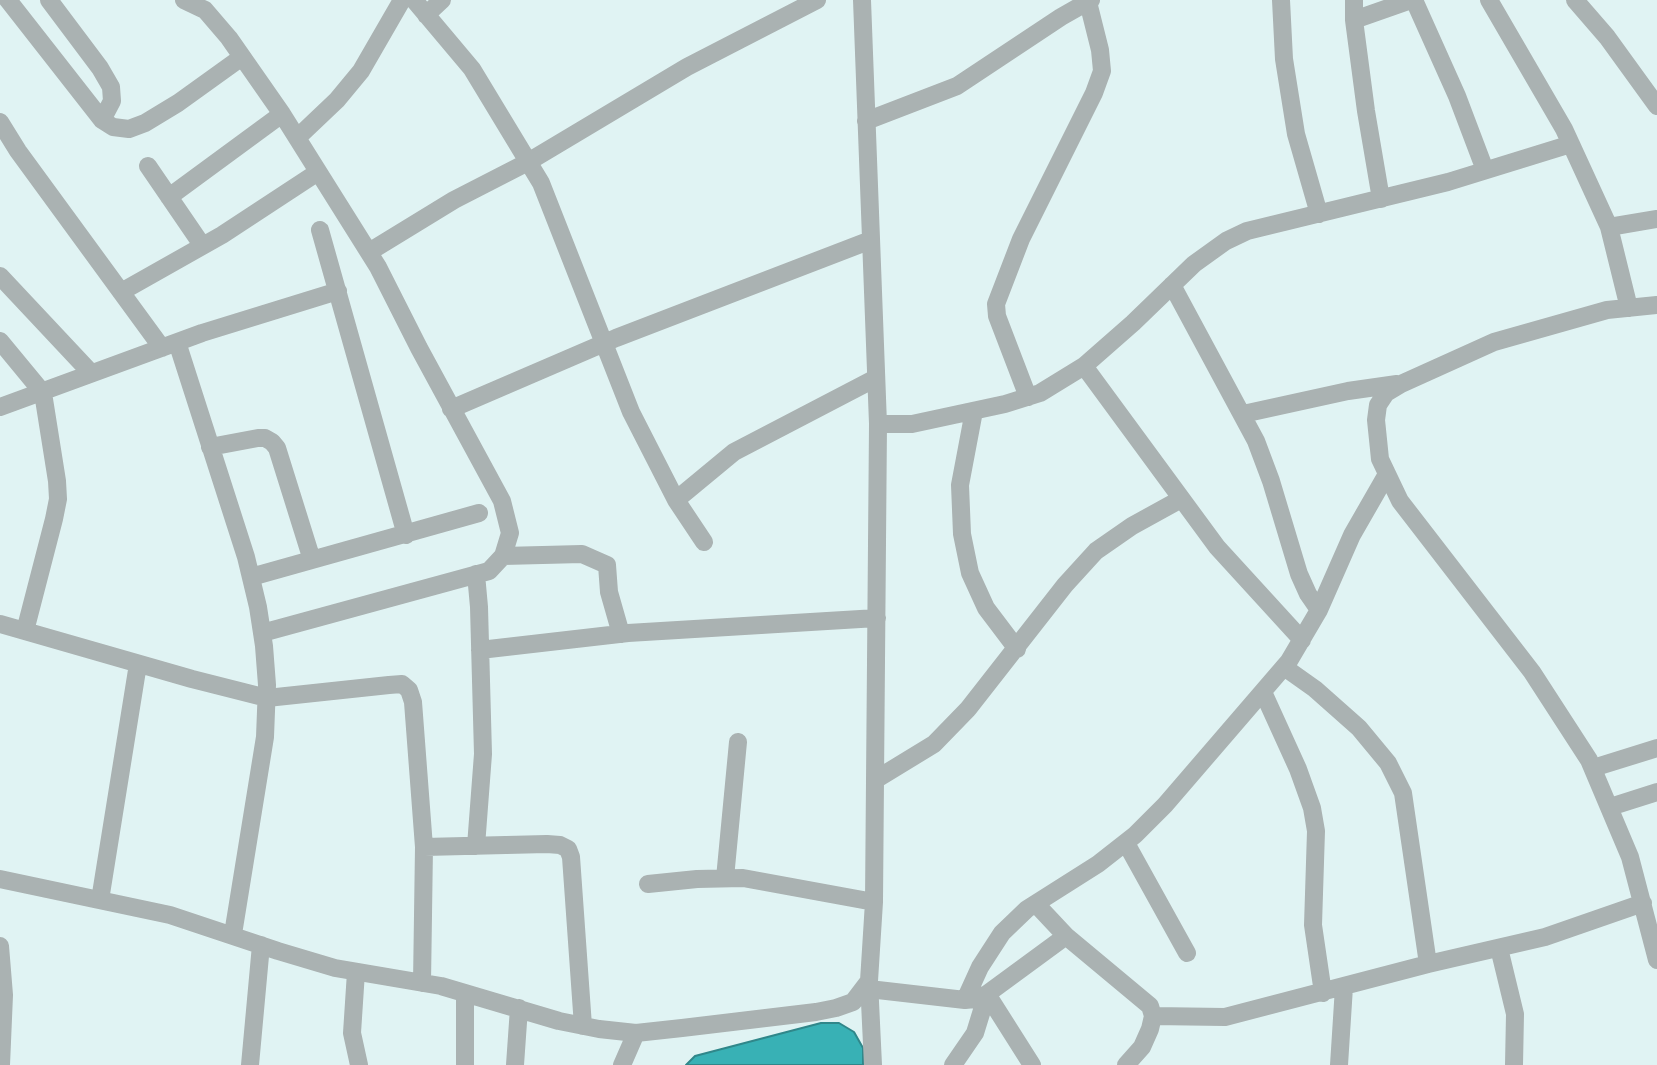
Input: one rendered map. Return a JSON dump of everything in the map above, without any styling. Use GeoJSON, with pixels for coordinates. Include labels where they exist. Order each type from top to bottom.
{"type":"FeatureCollection","features":[{"type":"Feature","properties":{"kind":"street"},"geometry":{"type":"LineString","coordinates":[[8,0],[102,120],[113,127],[129,129],[145,122],[178,103],[242,57]]}},
{"type":"Feature","properties":{"kind":"street"},"geometry":{"type":"LineString","coordinates":[[49,0],[111,87],[111,101],[102,120]]}},
{"type":"Feature","properties":{"kind":"street"},"geometry":{"type":"LineString","coordinates":[[184,0],[205,10],[242,57],[282,114],[369,252],[502,501],[510,533],[503,556],[489,571],[262,633]]}},
{"type":"Feature","properties":{"kind":"street"},"geometry":{"type":"LineString","coordinates":[[297,138],[337,100],[361,71],[402,0]]}},
{"type":"Feature","properties":{"kind":"street"},"geometry":{"type":"LineString","coordinates":[[414,0],[472,69],[541,183],[631,412],[676,500],[704,542]]}},
{"type":"Feature","properties":{"kind":"street"},"geometry":{"type":"LineString","coordinates":[[426,15],[442,0]]}},
{"type":"Feature","properties":{"kind":"street"},"geometry":{"type":"LineString","coordinates":[[369,252],[454,200],[528,162],[687,67],[817,0]]}},
{"type":"Feature","properties":{"kind":"street"},"geometry":{"type":"LineString","coordinates":[[862,0],[878,424],[874,902],[869,985],[873,1065]]}},
{"type":"Feature","properties":{"kind":"street"},"geometry":{"type":"LineString","coordinates":[[1281,0],[1284,59],[1296,134],[1319,215]]}},
{"type":"Feature","properties":{"kind":"street"},"geometry":{"type":"LineString","coordinates":[[1354,0],[1354,20],[1366,111],[1381,199]]}},
{"type":"Feature","properties":{"kind":"street"},"geometry":{"type":"LineString","coordinates":[[1354,20],[1412,0],[1457,96],[1485,170]]}},
{"type":"Feature","properties":{"kind":"street"},"geometry":{"type":"LineString","coordinates":[[1489,0],[1571,144],[1609,227],[1629,308]]}},
{"type":"Feature","properties":{"kind":"street"},"geometry":{"type":"LineString","coordinates":[[1575,0],[1607,37],[1657,106]]}},
{"type":"Feature","properties":{"kind":"street"},"geometry":{"type":"LineString","coordinates":[[866,121],[957,86],[1061,16],[1089,1],[1100,50],[1101,71],[1094,93],[1021,239],[996,304],[997,316],[1028,397]]}},
{"type":"Feature","properties":{"kind":"street"},"geometry":{"type":"LineString","coordinates":[[169,197],[282,114]]}},
{"type":"Feature","properties":{"kind":"street"},"geometry":{"type":"LineString","coordinates":[[0,122],[18,151],[121,292],[169,345],[210,447],[251,577],[262,633],[267,698],[265,737],[233,934]]}},
{"type":"Feature","properties":{"kind":"street"},"geometry":{"type":"LineString","coordinates":[[878,424],[912,424],[1040,393],[1084,366],[1194,264],[1226,241],[1247,231],[1381,199],[1571,144]]}},
{"type":"Feature","properties":{"kind":"street"},"geometry":{"type":"LineString","coordinates":[[148,166],[202,245]]}},
{"type":"Feature","properties":{"kind":"street"},"geometry":{"type":"LineString","coordinates":[[121,292],[318,172]]}},
{"type":"Feature","properties":{"kind":"street"},"geometry":{"type":"LineString","coordinates":[[1609,227],[1657,219]]}},
{"type":"Feature","properties":{"kind":"street"},"geometry":{"type":"LineString","coordinates":[[320,230],[406,535]]}},
{"type":"Feature","properties":{"kind":"street"},"geometry":{"type":"LineString","coordinates":[[452,409],[605,343],[871,240]]}},
{"type":"Feature","properties":{"kind":"street"},"geometry":{"type":"LineString","coordinates":[[0,276],[91,373]]}},
{"type":"Feature","properties":{"kind":"street"},"geometry":{"type":"LineString","coordinates":[[1172,285],[1256,441],[1299,574],[1319,610]]}},
{"type":"Feature","properties":{"kind":"street"},"geometry":{"type":"LineString","coordinates":[[0,407],[169,345],[338,291]]}},
{"type":"Feature","properties":{"kind":"street"},"geometry":{"type":"LineString","coordinates":[[1657,305],[1607,310],[1494,342],[1386,393],[1378,405],[1376,420],[1380,458],[1400,501],[1532,672],[1593,768],[1648,908],[1657,960]]}},
{"type":"Feature","properties":{"kind":"street"},"geometry":{"type":"LineString","coordinates":[[0,341],[43,393],[54,455],[58,499],[24,631]]}},
{"type":"Feature","properties":{"kind":"street"},"geometry":{"type":"LineString","coordinates":[[1084,366],[1217,547],[1302,640]]}},
{"type":"Feature","properties":{"kind":"street"},"geometry":{"type":"LineString","coordinates":[[676,500],[734,452],[876,378]]}},
{"type":"Feature","properties":{"kind":"street"},"geometry":{"type":"LineString","coordinates":[[1243,414],[1348,391],[1401,384]]}},
{"type":"Feature","properties":{"kind":"street"},"geometry":{"type":"LineString","coordinates":[[974,411],[960,485],[962,534],[970,573],[986,608],[1017,649]]}},
{"type":"Feature","properties":{"kind":"street"},"geometry":{"type":"LineString","coordinates":[[210,447],[258,438],[272,442],[277,448],[312,560]]}},
{"type":"Feature","properties":{"kind":"street"},"geometry":{"type":"LineString","coordinates":[[965,1000],[980,967],[1002,933],[1036,904],[1126,843],[1165,805],[1284,667],[1319,610],[1352,535],[1387,474]]}},
{"type":"Feature","properties":{"kind":"street"},"geometry":{"type":"LineString","coordinates":[[875,780],[934,744],[968,709],[1065,585],[1096,551],[1132,526],[1181,499]]}},
{"type":"Feature","properties":{"kind":"street"},"geometry":{"type":"LineString","coordinates":[[251,577],[479,513]]}},
{"type":"Feature","properties":{"kind":"street"},"geometry":{"type":"LineString","coordinates":[[503,556],[582,554],[607,565],[609,592],[621,634]]}},
{"type":"Feature","properties":{"kind":"street"},"geometry":{"type":"LineString","coordinates":[[476,574],[483,754],[476,846]]}},
{"type":"Feature","properties":{"kind":"street"},"geometry":{"type":"LineString","coordinates":[[480,650],[621,634],[877,618]]}},
{"type":"Feature","properties":{"kind":"street"},"geometry":{"type":"LineString","coordinates":[[0,624],[267,698],[402,684],[409,690],[412,702],[424,847],[422,984]]}},
{"type":"Feature","properties":{"kind":"street"},"geometry":{"type":"LineString","coordinates":[[100,900],[138,664]]}},
{"type":"Feature","properties":{"kind":"street"},"geometry":{"type":"LineString","coordinates":[[1284,667],[1315,689],[1359,728],[1388,763],[1403,793],[1428,964]]}},
{"type":"Feature","properties":{"kind":"street"},"geometry":{"type":"LineString","coordinates":[[1263,692],[1298,769],[1317,831],[1313,925],[1323,993]]}},
{"type":"Feature","properties":{"kind":"street"},"geometry":{"type":"LineString","coordinates":[[725,878],[738,742]]}},
{"type":"Feature","properties":{"kind":"street"},"geometry":{"type":"LineString","coordinates":[[1593,768],[1657,748]]}},
{"type":"Feature","properties":{"kind":"street"},"geometry":{"type":"LineString","coordinates":[[1610,807],[1657,792]]}},
{"type":"Feature","properties":{"kind":"street"},"geometry":{"type":"LineString","coordinates":[[1126,843],[1187,953]]}},
{"type":"Feature","properties":{"kind":"street"},"geometry":{"type":"LineString","coordinates":[[424,847],[547,844],[568,849],[571,857],[583,1026]]}},
{"type":"Feature","properties":{"kind":"street"},"geometry":{"type":"LineString","coordinates":[[648,884],[743,878],[874,902]]}},
{"type":"Feature","properties":{"kind":"street"},"geometry":{"type":"LineString","coordinates":[[0,879],[170,915],[356,972],[465,993],[583,1026],[636,1033],[836,1008],[853,1002],[869,985]]}},
{"type":"Feature","properties":{"kind":"street"},"geometry":{"type":"LineString","coordinates":[[1036,904],[1066,936],[1150,1006],[1153,1016],[1150,1029],[1142,1047],[1126,1065]]}},
{"type":"Feature","properties":{"kind":"street"},"geometry":{"type":"LineString","coordinates":[[1153,1016],[1225,1017],[1428,964],[1545,937],[1648,908]]}},
{"type":"Feature","properties":{"kind":"street"},"geometry":{"type":"LineString","coordinates":[[869,985],[965,1000],[987,994],[1066,936]]}},
{"type":"Feature","properties":{"kind":"street"},"geometry":{"type":"LineString","coordinates":[[250,1065],[261,945]]}},
{"type":"Feature","properties":{"kind":"street"},"geometry":{"type":"LineString","coordinates":[[0,946],[4,995],[1,1065]]}},
{"type":"Feature","properties":{"kind":"street"},"geometry":{"type":"LineString","coordinates":[[1500,948],[1515,1014],[1514,1065]]}},
{"type":"Feature","properties":{"kind":"street"},"geometry":{"type":"LineString","coordinates":[[356,972],[352,1033],[359,1065]]}},
{"type":"Feature","properties":{"kind":"street"},"geometry":{"type":"LineString","coordinates":[[1339,1065],[1344,988]]}},
{"type":"Feature","properties":{"kind":"street"},"geometry":{"type":"LineString","coordinates":[[465,993],[465,1065]]}},
{"type":"Feature","properties":{"kind":"street"},"geometry":{"type":"LineString","coordinates":[[953,1065],[975,1033],[987,994]]}},
{"type":"Feature","properties":{"kind":"street"},"geometry":{"type":"LineString","coordinates":[[987,994],[1032,1065]]}},
{"type":"Feature","properties":{"kind":"street"},"geometry":{"type":"LineString","coordinates":[[515,1065],[519,1009]]}},
{"type":"Feature","properties":{"kind":"street"},"geometry":{"type":"LineString","coordinates":[[622,1065],[636,1033]]}},
{"type":"Feature","properties":{"kind":"water"},"geometry":{"type":"Polygon","coordinates":[[[821,1023],[839,1023],[854,1032],[863,1048],[863,1065],[686,1065],[695,1056],[821,1023]]]}}]}
